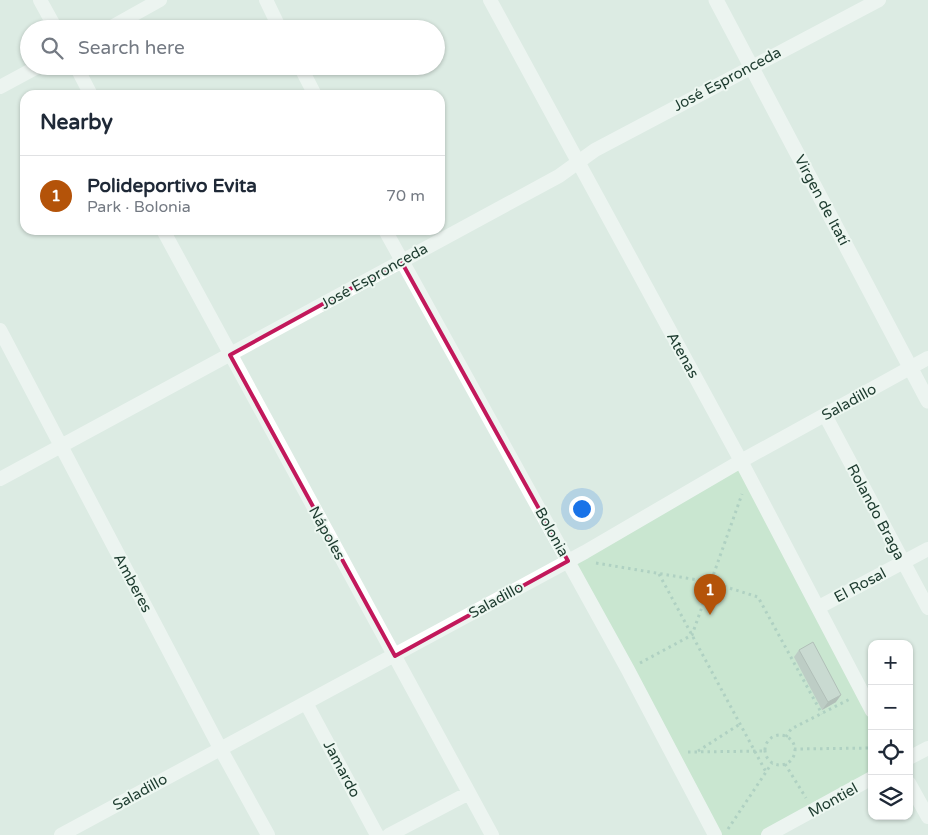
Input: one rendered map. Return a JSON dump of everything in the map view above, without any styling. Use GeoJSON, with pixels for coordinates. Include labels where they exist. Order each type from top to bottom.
{"type":"FeatureCollection","features":[{"type":"Feature","properties":{"kind":"street"},"geometry":{"type":"LineString","coordinates":[[40,0],[51,20]]}},
{"type":"Feature","properties":{"kind":"street"},"geometry":{"type":"LineString","coordinates":[[124,20],[160,0]]}},
{"type":"Feature","properties":{"kind":"street"},"geometry":{"type":"LineString","coordinates":[[266,0],[276,20]]}},
{"type":"Feature","properties":{"kind":"street","name":"Atenas"},"geometry":{"type":"LineString","coordinates":[[490,0],[741,461],[819,607],[868,704]]}},
{"type":"Feature","properties":{"kind":"street","name":"Virgen de Itatí"},"geometry":{"type":"LineString","coordinates":[[716,0],[928,401]]}},
{"type":"Feature","properties":{"kind":"street","name":"José Espronceda"},"geometry":{"type":"LineString","coordinates":[[0,479],[559,176],[595,150],[879,0]]}},
{"type":"Feature","properties":{"kind":"street"},"geometry":{"type":"LineString","coordinates":[[0,87],[22,75]]}},
{"type":"Feature","properties":{"kind":"street"},"geometry":{"type":"LineString","coordinates":[[81,75],[88,90]]}},
{"type":"Feature","properties":{"kind":"street"},"geometry":{"type":"LineString","coordinates":[[305,75],[312,90]]}},
{"type":"Feature","properties":{"kind":"street","name":"Nápoles"},"geometry":{"type":"LineString","coordinates":[[167,235],[230,355],[492,835]]}},
{"type":"Feature","properties":{"kind":"street","name":"Bolonia"},"geometry":{"type":"LineString","coordinates":[[388,235],[628,670],[715,835]]}},
{"type":"Feature","properties":{"kind":"street","name":"Amberes"},"geometry":{"type":"LineString","coordinates":[[0,330],[220,748],[268,835]]}},
{"type":"Feature","properties":{"kind":"street","name":"Saladillo"},"geometry":{"type":"LineString","coordinates":[[61,835],[585,552],[741,461],[928,358]]}},
{"type":"Feature","properties":{"kind":"street","name":"Rolando Braga"},"geometry":{"type":"LineString","coordinates":[[825,415],[928,608]]}},
{"type":"Feature","properties":{"kind":"street","name":"El Rosal"},"geometry":{"type":"LineString","coordinates":[[819,607],[928,549]]}},
{"type":"Feature","properties":{"kind":"street","name":"Jamardo"},"geometry":{"type":"LineString","coordinates":[[306,703],[377,835]]}},
{"type":"Feature","properties":{"kind":"street"},"geometry":{"type":"LineString","coordinates":[[913,756],[928,748]]}},
{"type":"Feature","properties":{"kind":"street","name":"Montiel"},"geometry":{"type":"LineString","coordinates":[[768,835],[868,780]]}},
{"type":"Feature","properties":{"kind":"street"},"geometry":{"type":"LineString","coordinates":[[913,789],[928,817]]}},
{"type":"Feature","properties":{"kind":"street"},"geometry":{"type":"LineString","coordinates":[[389,835],[469,793]]}},
{"type":"Feature","properties":{"kind":"path"},"geometry":{"type":"LineString","coordinates":[[628,670],[692,635],[749,477]]}},
{"type":"Feature","properties":{"kind":"path"},"geometry":{"type":"LineString","coordinates":[[585,552],[593,562],[710,582],[758,597],[822,714]]}},
{"type":"Feature","properties":{"kind":"path"},"geometry":{"type":"LineString","coordinates":[[658,574],[766,772]]}},
{"type":"Feature","properties":{"kind":"path"},"geometry":{"type":"LineString","coordinates":[[786,737],[791,730],[862,693]]}},
{"type":"Feature","properties":{"kind":"path"},"geometry":{"type":"LineString","coordinates":[[698,751],[740,724]]}},
{"type":"Feature","properties":{"kind":"path"},"geometry":{"type":"LineString","coordinates":[[785,764],[792,758],[794,749],[786,737],[772,738],[765,751],[772,762],[785,764],[814,810]]}},
{"type":"Feature","properties":{"kind":"path"},"geometry":{"type":"LineString","coordinates":[[794,749],[868,748]]}},
{"type":"Feature","properties":{"kind":"path"},"geometry":{"type":"LineString","coordinates":[[672,755],[698,751],[765,751]]}},
{"type":"Feature","properties":{"kind":"path"},"geometry":{"type":"LineString","coordinates":[[724,835],[772,762]]}},
{"type":"Feature","properties":{"kind":"highlighted area"},"geometry":{"type":"Polygon","coordinates":[[[401,261],[568,561],[395,656],[230,355],[401,261]]]}},
{"type":"Feature","properties":{"kind":"green space"},"geometry":{"type":"Polygon","coordinates":[[[741,461],[868,703],[868,780],[768,835],[715,835],[568,561],[741,461]]]}},
{"type":"Feature","properties":{"kind":"building"},"geometry":{"type":"Polygon","coordinates":[[[813,642],[841,695],[828,702],[799,650],[813,642]]]}},
{"type":"Feature","properties":{"kind":"place","name":"Polideportivo Evita"},"geometry":{"type":"Point","coordinates":[710,615]}}]}
